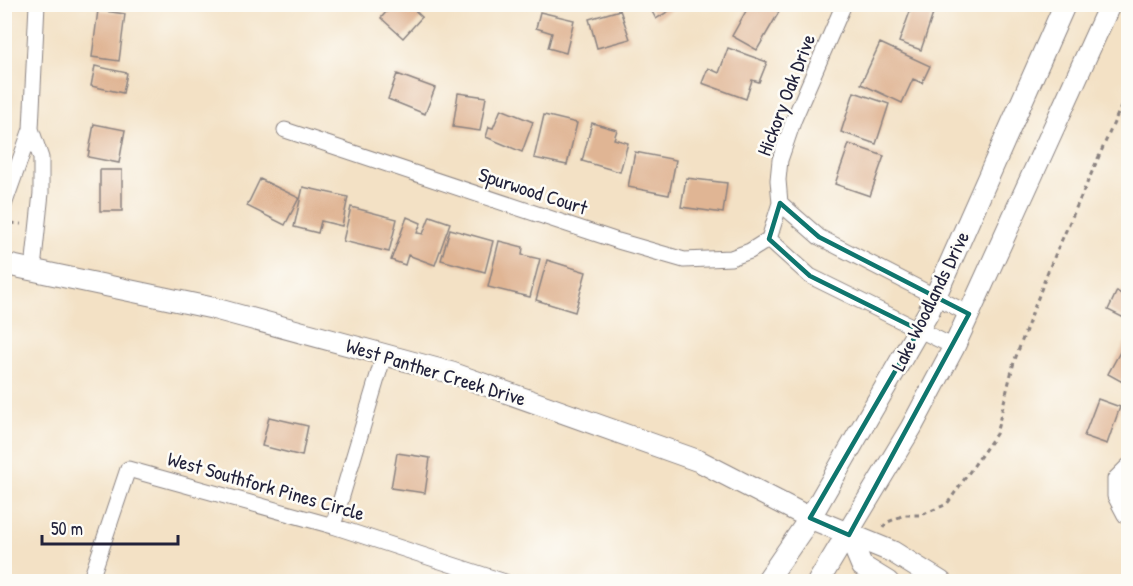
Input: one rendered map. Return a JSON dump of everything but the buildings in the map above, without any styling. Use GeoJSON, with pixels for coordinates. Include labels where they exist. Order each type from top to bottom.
{"type":"FeatureCollection","features":[{"type":"Feature","properties":{"kind":"main road","name":"Lake Woodlands Drive"},"geometry":{"type":"LineString","coordinates":[[766,582],[810,518],[919,330],[1065,4]]}},
{"type":"Feature","properties":{"kind":"main road","name":"Lake Woodlands Drive"},"geometry":{"type":"LineString","coordinates":[[818,582],[849,535],[954,347],[1110,4]]}},
{"type":"Feature","properties":{"kind":"main road","name":"West Panther Creek Drive"},"geometry":{"type":"LineString","coordinates":[[4,264],[212,308],[452,373],[668,449],[755,488],[810,518],[893,552],[941,582]]}},
{"type":"Feature","properties":{"kind":"main road"},"geometry":{"type":"LineString","coordinates":[[849,535],[862,566],[888,582]]}},
{"type":"Feature","properties":{"kind":"street"},"geometry":{"type":"LineString","coordinates":[[4,205],[32,129],[36,4]]}},
{"type":"Feature","properties":{"kind":"street","name":"Hickory Oak Drive"},"geometry":{"type":"LineString","coordinates":[[769,239],[780,203],[778,180],[780,160],[794,119],[844,4]]}},
{"type":"Feature","properties":{"kind":"street"},"geometry":{"type":"LineString","coordinates":[[32,129],[41,158],[41,193],[33,269]]}},
{"type":"Feature","properties":{"kind":"street","name":"Spurwood Court"},"geometry":{"type":"LineString","coordinates":[[285,130],[618,242],[684,260],[731,258],[750,251],[769,239]]}},
{"type":"Feature","properties":{"kind":"street"},"geometry":{"type":"LineString","coordinates":[[780,203],[819,237],[969,314]]}},
{"type":"Feature","properties":{"kind":"street"},"geometry":{"type":"LineString","coordinates":[[769,239],[810,276],[954,347]]}},
{"type":"Feature","properties":{"kind":"street"},"geometry":{"type":"LineString","coordinates":[[333,526],[384,355]]}},
{"type":"Feature","properties":{"kind":"street"},"geometry":{"type":"LineString","coordinates":[[1128,466],[1115,479],[1114,496],[1125,515],[1128,516]]}},
{"type":"Feature","properties":{"kind":"street","name":"West Southfork Pines Circle"},"geometry":{"type":"LineString","coordinates":[[90,582],[128,469],[333,526],[505,582]]}},
{"type":"Feature","properties":{"kind":"path"},"geometry":{"type":"LineString","coordinates":[[873,545],[886,523],[904,515],[921,515],[948,504],[996,434],[1014,362],[1044,281],[1128,91]]}},
{"type":"Feature","properties":{"kind":"highlighted area"},"geometry":{"type":"Polygon","coordinates":[[[780,203],[819,237],[969,314],[849,535],[810,518],[919,330],[810,276],[769,239],[780,203]]]}}]}
